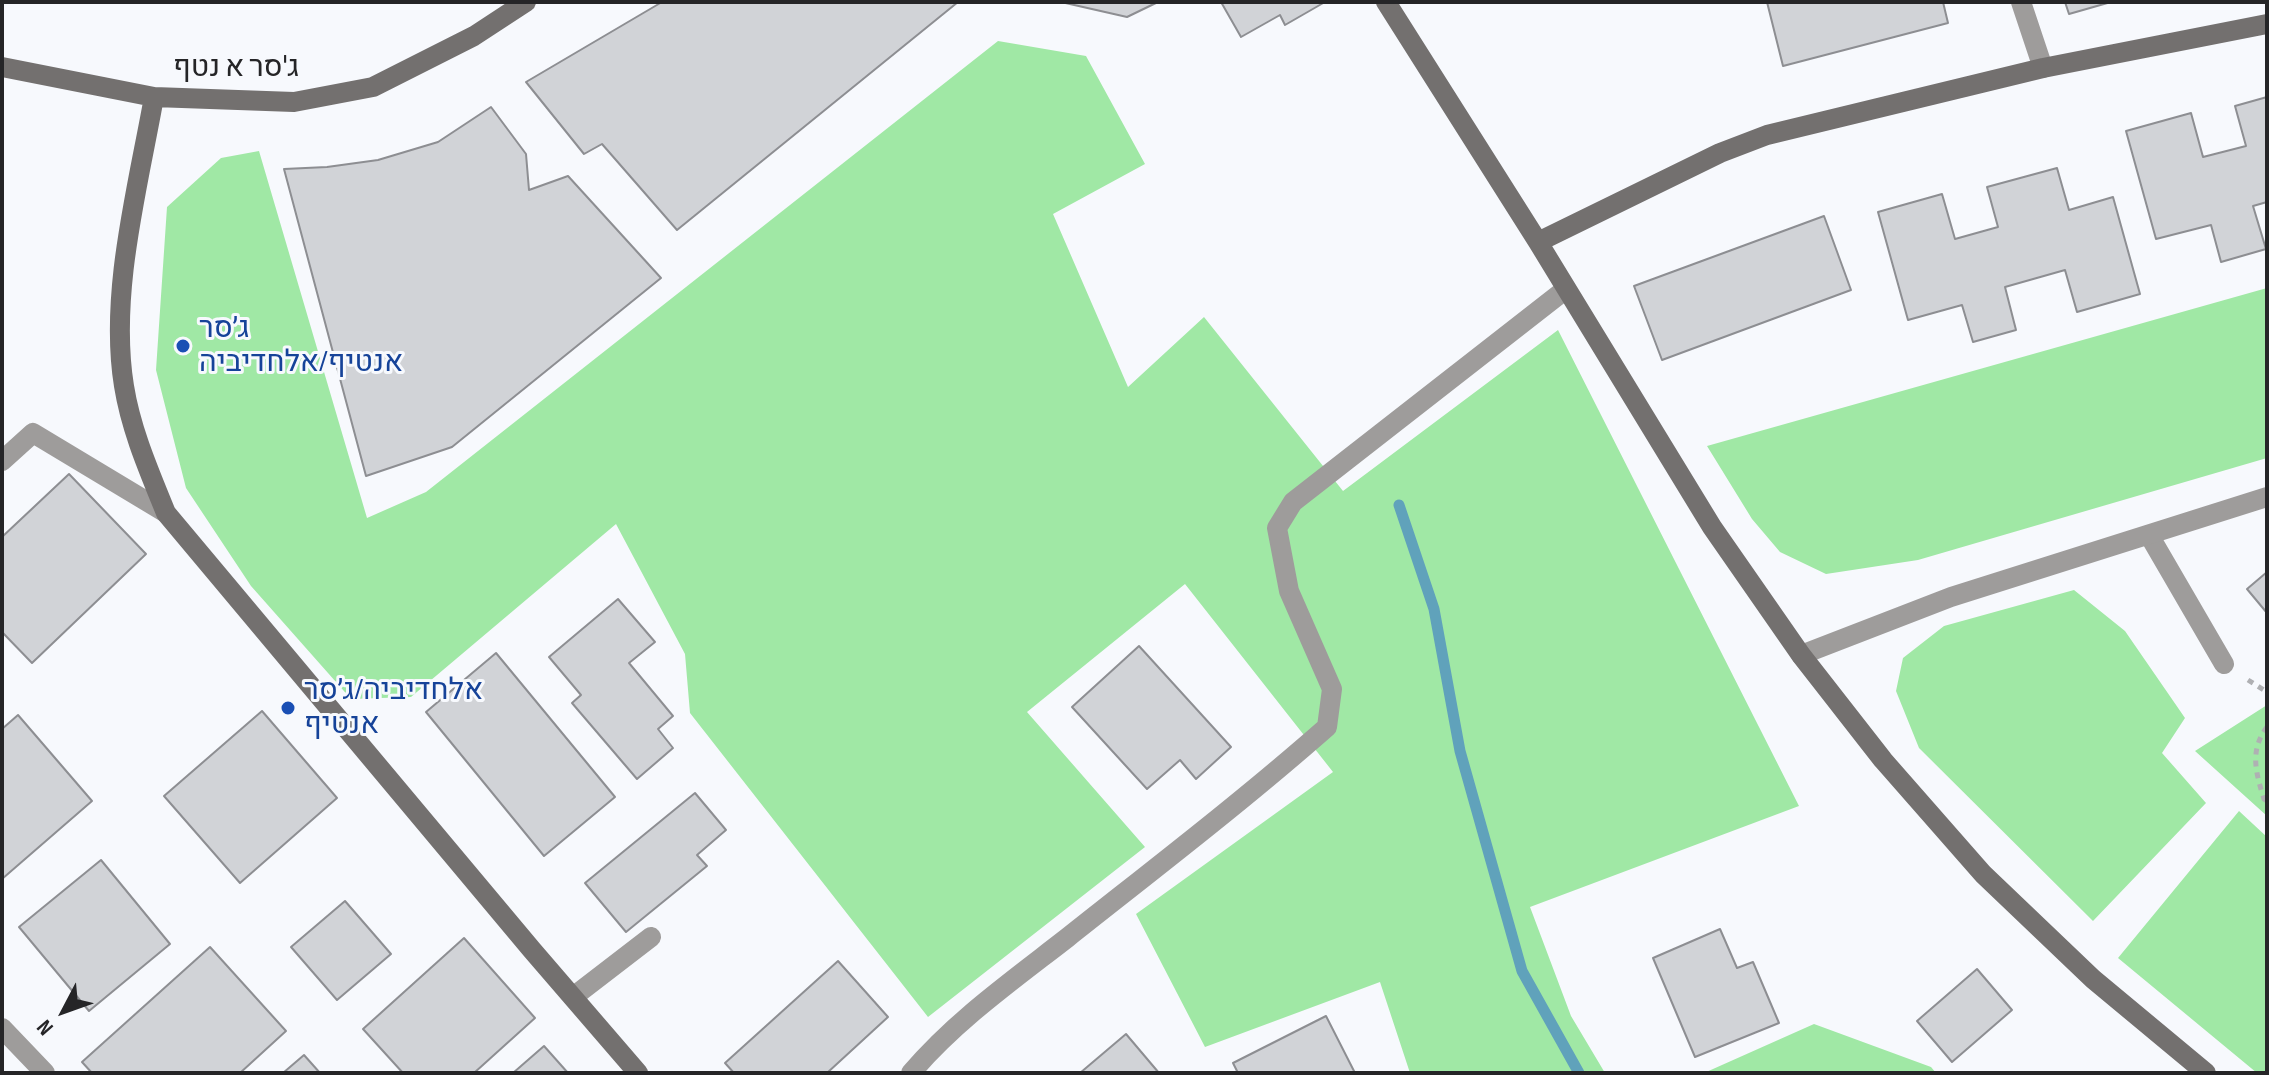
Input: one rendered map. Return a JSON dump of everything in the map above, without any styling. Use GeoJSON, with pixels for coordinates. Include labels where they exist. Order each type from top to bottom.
{"type":"FeatureCollection","features":[{"type":"Feature","properties":{"kind":"street","name":"ג'סר א נטף"},"geometry":{"type":"LineString","coordinates":[[8,70],[154,97],[294,102],[373,87],[474,36],[526,2]]}},
{"type":"Feature","properties":{"kind":"street"},"geometry":{"type":"LineString","coordinates":[[1386,2],[1538,242],[1712,527],[1801,655],[1883,760],[1983,874],[2093,979],[2206,1073]]}},
{"type":"Feature","properties":{"kind":"street"},"geometry":{"type":"LineString","coordinates":[[2021,2],[2043,68]]}},
{"type":"Feature","properties":{"kind":"street"},"geometry":{"type":"LineString","coordinates":[[1538,242],[1693,165],[1767,135],[2043,68],[2267,24]]}},
{"type":"Feature","properties":{"kind":"street"},"geometry":{"type":"LineString","coordinates":[[154,97],[129,235],[118,322],[124,386],[139,446],[166,513],[638,1073]]}},
{"type":"Feature","properties":{"kind":"street"},"geometry":{"type":"LineString","coordinates":[[911,1073],[933,1047],[1271,777],[1327,727],[1332,689],[1289,591],[1277,528],[1293,502],[1566,289]]}},
{"type":"Feature","properties":{"kind":"street"},"geometry":{"type":"LineString","coordinates":[[2,461],[33,433],[166,513]]}},
{"type":"Feature","properties":{"kind":"street"},"geometry":{"type":"LineString","coordinates":[[1801,655],[1951,597],[2267,497]]}},
{"type":"Feature","properties":{"kind":"street"},"geometry":{"type":"LineString","coordinates":[[2149,535],[2224,664]]}},
{"type":"Feature","properties":{"kind":"street"},"geometry":{"type":"LineString","coordinates":[[573,997],[651,937]]}},
{"type":"Feature","properties":{"kind":"street"},"geometry":{"type":"LineString","coordinates":[[2,1028],[45,1073]]}},
{"type":"Feature","properties":{"kind":"path"},"geometry":{"type":"LineString","coordinates":[[2267,727],[2258,739],[2256,772],[2267,801]]}},
{"type":"Feature","properties":{"kind":"green space"},"geometry":{"type":"Polygon","coordinates":[[[998,41],[1086,56],[1145,164],[1053,214],[1128,387],[1204,317],[1343,491],[1558,330],[1799,806],[1530,907],[1571,1016],[1605,1073],[1410,1073],[1380,982],[1205,1047],[1136,914],[1333,772],[1185,584],[1027,712],[1145,847],[928,1017],[690,713],[685,654],[616,524],[411,697],[351,699],[251,586],[186,488],[156,370],[167,207],[221,158],[259,151],[367,518],[426,492],[998,41]]]}},
{"type":"Feature","properties":{"kind":"green space"},"geometry":{"type":"Polygon","coordinates":[[[2267,288],[2267,458],[1918,560],[1826,574],[1780,552],[1752,519],[1707,446],[2267,288]]]}},
{"type":"Feature","properties":{"kind":"green space"},"geometry":{"type":"Polygon","coordinates":[[[2074,590],[2125,631],[2185,718],[2162,753],[2206,803],[2093,921],[1919,748],[1896,691],[1903,658],[1944,626],[2074,590]]]}},
{"type":"Feature","properties":{"kind":"green space"},"geometry":{"type":"Polygon","coordinates":[[[2267,705],[2267,816],[2195,751],[2267,705]]]}},
{"type":"Feature","properties":{"kind":"green space"},"geometry":{"type":"Polygon","coordinates":[[[2239,811],[2267,837],[2267,1073],[2257,1073],[2118,958],[2239,811]]]}},
{"type":"Feature","properties":{"kind":"green space"},"geometry":{"type":"Polygon","coordinates":[[[1814,1024],[1931,1067],[1936,1073],[1704,1073],[1814,1024]]]}},
{"type":"Feature","properties":{"kind":"building"},"geometry":{"type":"Polygon","coordinates":[[[662,2],[958,2],[677,230],[602,144],[584,154],[526,82],[662,2]]]}},
{"type":"Feature","properties":{"kind":"building"},"geometry":{"type":"Polygon","coordinates":[[[1061,2],[1158,2],[1127,17],[1061,2]]]}},
{"type":"Feature","properties":{"kind":"building"},"geometry":{"type":"Polygon","coordinates":[[[1221,2],[1325,2],[1285,25],[1280,15],[1241,37],[1221,2]]]}},
{"type":"Feature","properties":{"kind":"building"},"geometry":{"type":"Polygon","coordinates":[[[1767,2],[1943,2],[1948,23],[1783,66],[1767,2]]]}},
{"type":"Feature","properties":{"kind":"building"},"geometry":{"type":"Polygon","coordinates":[[[2065,2],[2111,2],[2069,14],[2065,2]]]}},
{"type":"Feature","properties":{"kind":"building"},"geometry":{"type":"Polygon","coordinates":[[[2267,97],[2267,202],[2253,206],[2266,249],[2221,262],[2211,225],[2156,239],[2126,131],[2191,113],[2203,157],[2246,146],[2235,106],[2267,97]]]}},
{"type":"Feature","properties":{"kind":"building"},"geometry":{"type":"Polygon","coordinates":[[[491,107],[526,154],[529,190],[568,176],[661,278],[452,447],[366,476],[284,169],[378,160],[438,142],[491,107]]]}},
{"type":"Feature","properties":{"kind":"building"},"geometry":{"type":"Polygon","coordinates":[[[2057,168],[2069,210],[2113,197],[2140,294],[2077,312],[2065,270],[2005,287],[2016,330],[1973,342],[1962,305],[1908,320],[1878,212],[1942,194],[1955,239],[1998,227],[1987,187],[2057,168]]]}},
{"type":"Feature","properties":{"kind":"building"},"geometry":{"type":"Polygon","coordinates":[[[1824,216],[1851,290],[1662,360],[1634,286],[1824,216]]]}},
{"type":"Feature","properties":{"kind":"building"},"geometry":{"type":"Polygon","coordinates":[[[69,474],[146,554],[32,663],[2,632],[2,537],[69,474]]]}},
{"type":"Feature","properties":{"kind":"building"},"geometry":{"type":"Polygon","coordinates":[[[2267,572],[2267,613],[2247,589],[2267,572]]]}},
{"type":"Feature","properties":{"kind":"building"},"geometry":{"type":"Polygon","coordinates":[[[618,599],[655,642],[629,663],[673,716],[658,729],[673,748],[637,779],[572,703],[581,695],[549,657],[618,599]]]}},
{"type":"Feature","properties":{"kind":"building"},"geometry":{"type":"Polygon","coordinates":[[[1139,646],[1231,747],[1196,779],[1180,760],[1147,789],[1072,707],[1139,646]]]}},
{"type":"Feature","properties":{"kind":"building"},"geometry":{"type":"Polygon","coordinates":[[[496,653],[615,797],[544,856],[426,712],[496,653]]]}},
{"type":"Feature","properties":{"kind":"building"},"geometry":{"type":"Polygon","coordinates":[[[262,711],[337,798],[240,883],[164,796],[262,711]]]}},
{"type":"Feature","properties":{"kind":"building"},"geometry":{"type":"Polygon","coordinates":[[[18,715],[92,801],[2,879],[2,729],[18,715]]]}},
{"type":"Feature","properties":{"kind":"building"},"geometry":{"type":"Polygon","coordinates":[[[695,793],[726,830],[697,855],[707,866],[626,932],[585,883],[695,793]]]}},
{"type":"Feature","properties":{"kind":"building"},"geometry":{"type":"Polygon","coordinates":[[[101,860],[170,944],[89,1011],[19,927],[101,860]]]}},
{"type":"Feature","properties":{"kind":"building"},"geometry":{"type":"Polygon","coordinates":[[[345,901],[391,954],[337,1000],[291,947],[345,901]]]}},
{"type":"Feature","properties":{"kind":"building"},"geometry":{"type":"Polygon","coordinates":[[[1720,929],[1737,968],[1753,962],[1779,1023],[1695,1057],[1653,958],[1720,929]]]}},
{"type":"Feature","properties":{"kind":"building"},"geometry":{"type":"Polygon","coordinates":[[[464,938],[535,1018],[474,1073],[403,1073],[363,1029],[464,938]]]}},
{"type":"Feature","properties":{"kind":"building"},"geometry":{"type":"Polygon","coordinates":[[[210,947],[286,1031],[240,1073],[92,1073],[82,1062],[210,947]]]}},
{"type":"Feature","properties":{"kind":"building"},"geometry":{"type":"Polygon","coordinates":[[[838,961],[888,1017],[827,1073],[734,1073],[725,1063],[838,961]]]}},
{"type":"Feature","properties":{"kind":"building"},"geometry":{"type":"Polygon","coordinates":[[[1977,969],[2012,1010],[1952,1062],[1917,1021],[1977,969]]]}},
{"type":"Feature","properties":{"kind":"building"},"geometry":{"type":"Polygon","coordinates":[[[1326,1016],[1355,1073],[1238,1073],[1233,1063],[1326,1016]]]}},
{"type":"Feature","properties":{"kind":"building"},"geometry":{"type":"Polygon","coordinates":[[[1126,1034],[1159,1073],[1080,1073],[1126,1034]]]}},
{"type":"Feature","properties":{"kind":"building"},"geometry":{"type":"Polygon","coordinates":[[[544,1046],[568,1073],[513,1073],[544,1046]]]}},
{"type":"Feature","properties":{"kind":"building"},"geometry":{"type":"Polygon","coordinates":[[[304,1055],[320,1073],[283,1073],[304,1055]]]}},
{"type":"Feature","properties":{"kind":"waterway"},"geometry":{"type":"LineString","coordinates":[[1399,505],[1434,609],[1460,751],[1522,971],[1579,1073]]}},
{"type":"Feature","properties":{"kind":"place","name":"ג׳סר אנטיף/אלחדיביה"},"geometry":{"type":"Point","coordinates":[183,346]}},
{"type":"Feature","properties":{"kind":"place","name":"אלחדיביה/ג׳סר אנטיף"},"geometry":{"type":"Point","coordinates":[288,708]}}]}
